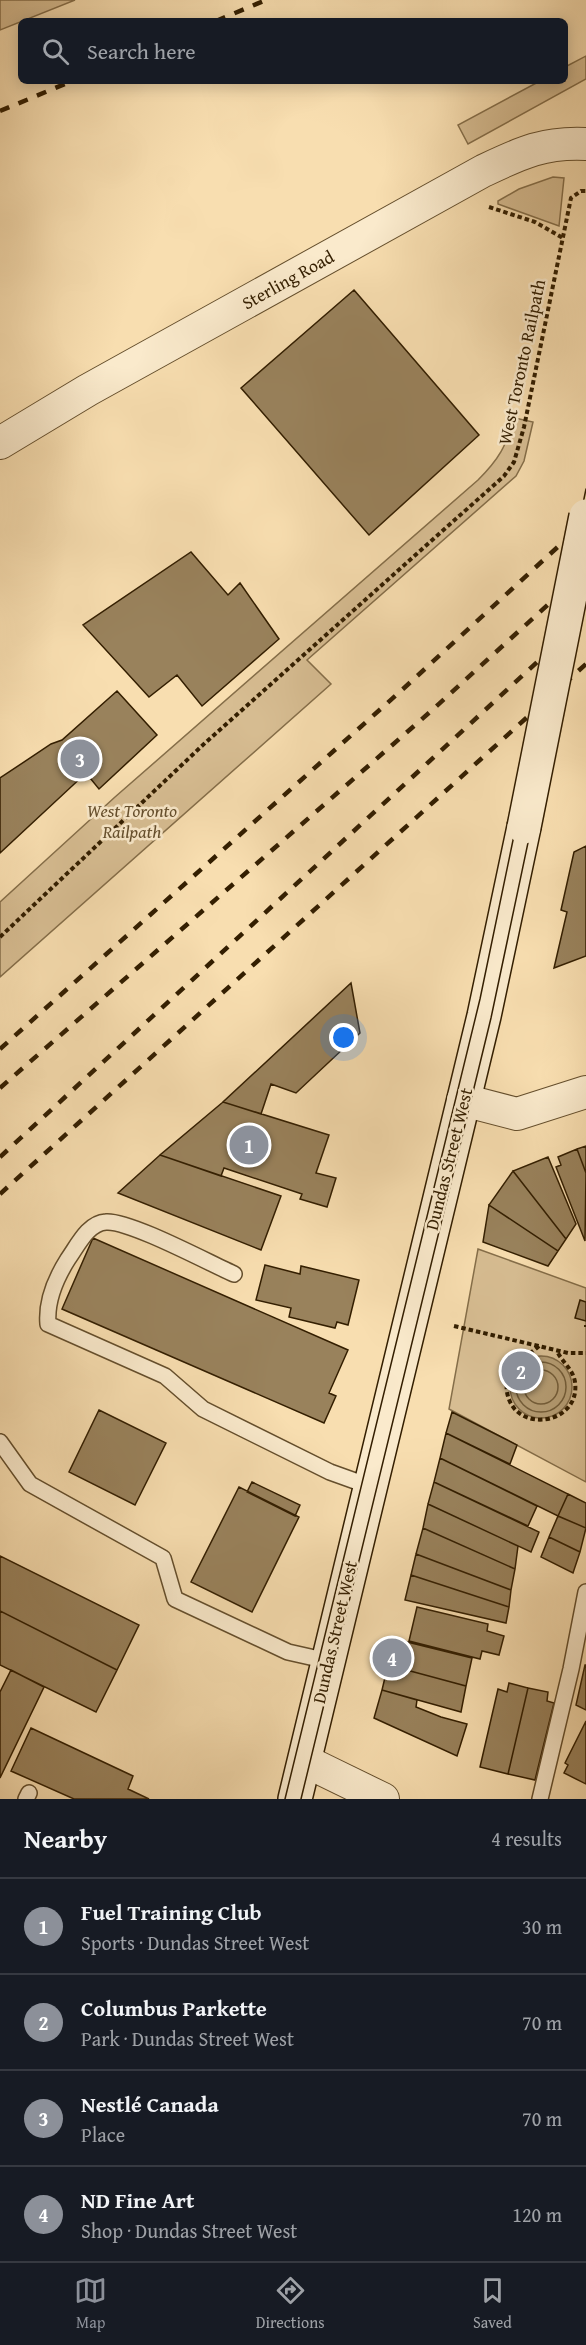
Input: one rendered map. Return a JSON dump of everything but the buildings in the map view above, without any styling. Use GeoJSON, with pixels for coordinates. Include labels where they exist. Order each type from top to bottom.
{"type":"FeatureCollection","features":[{"type":"Feature","properties":{"kind":"main road","name":"Dundas Street West"},"geometry":{"type":"LineString","coordinates":[[294,1799],[484,1016],[586,516]]}},
{"type":"Feature","properties":{"kind":"street","name":"Sterling Road"},"geometry":{"type":"LineString","coordinates":[[0,443],[88,390],[483,171],[543,146],[565,143],[586,144]]}},
{"type":"Feature","properties":{"kind":"street"},"geometry":{"type":"LineString","coordinates":[[463,1100],[517,1114],[586,1092]]}},
{"type":"Feature","properties":{"kind":"street"},"geometry":{"type":"LineString","coordinates":[[305,1761],[383,1799]]}},
{"type":"Feature","properties":{"kind":"lane"},"geometry":{"type":"LineString","coordinates":[[234,1274],[125,1224],[105,1222],[87,1231],[63,1268],[46,1307],[48,1324],[165,1376],[203,1409],[330,1472],[369,1486]]}},
{"type":"Feature","properties":{"kind":"lane"},"geometry":{"type":"LineString","coordinates":[[0,1442],[30,1484],[164,1558],[175,1599],[288,1652],[328,1661]]}},
{"type":"Feature","properties":{"kind":"lane"},"geometry":{"type":"LineString","coordinates":[[540,1799],[571,1669],[586,1592]]}},
{"type":"Feature","properties":{"kind":"path","name":"West Toronto Railpath"},"geometry":{"type":"LineString","coordinates":[[0,937],[205,742],[504,476],[513,462],[524,427],[571,198],[581,191],[586,191]]}},
{"type":"Feature","properties":{"kind":"path"},"geometry":{"type":"LineString","coordinates":[[481,205],[535,222],[563,238]]}},
{"type":"Feature","properties":{"kind":"path"},"geometry":{"type":"LineString","coordinates":[[454,1326],[557,1351],[586,1353]]}},
{"type":"Feature","properties":{"kind":"path"},"geometry":{"type":"LineString","coordinates":[[539,1346],[518,1361],[507,1380],[510,1402],[519,1413],[533,1420],[554,1418],[566,1410],[574,1397],[573,1374],[557,1351]]}},
{"type":"Feature","properties":{"kind":"green space"},"geometry":{"type":"Polygon","coordinates":[[[0,0],[75,0],[30,18],[18,18],[18,23],[0,30],[0,0]]]}},
{"type":"Feature","properties":{"kind":"green space"},"geometry":{"type":"Polygon","coordinates":[[[586,56],[586,79],[468,144],[458,125],[534,84],[568,84],[568,65],[586,56]]]}},
{"type":"Feature","properties":{"kind":"green space"},"geometry":{"type":"Polygon","coordinates":[[[553,177],[564,178],[559,226],[498,204],[498,201],[519,189],[553,177]]]}},
{"type":"Feature","properties":{"kind":"green space","name":"West Toronto Railpath"},"geometry":{"type":"Polygon","coordinates":[[[515,418],[533,422],[524,461],[516,476],[307,660],[331,684],[0,977],[0,902],[115,797],[478,480],[501,452],[515,418]]]}},
{"type":"Feature","properties":{"kind":"green space"},"geometry":{"type":"Polygon","coordinates":[[[478,1249],[586,1288],[586,1482],[449,1409],[478,1249]]]}},
{"type":"Feature","properties":{"kind":"water"},"geometry":{"type":"Polygon","coordinates":[[[541,1356],[553,1358],[563,1365],[570,1375],[572,1387],[570,1399],[563,1409],[553,1416],[541,1418],[529,1416],[519,1409],[512,1399],[510,1387],[512,1375],[519,1365],[529,1358],[541,1356]]]}},
{"type":"Feature","properties":{"kind":"tram line"},"geometry":{"type":"LineString","coordinates":[[285,1799],[480,999],[586,489]]}},
{"type":"Feature","properties":{"kind":"tram line"},"geometry":{"type":"LineString","coordinates":[[301,1799],[491,1018],[586,568]]}},
{"type":"Feature","properties":{"kind":"railway"},"geometry":{"type":"LineString","coordinates":[[223,18],[266,0]]}},
{"type":"Feature","properties":{"kind":"railway"},"geometry":{"type":"LineString","coordinates":[[0,111],[65,84]]}},
{"type":"Feature","properties":{"kind":"railway"},"geometry":{"type":"LineString","coordinates":[[0,1049],[403,689],[586,521]]}},
{"type":"Feature","properties":{"kind":"railway"},"geometry":{"type":"LineString","coordinates":[[0,1088],[430,712],[586,570]]}},
{"type":"Feature","properties":{"kind":"railway"},"geometry":{"type":"LineString","coordinates":[[0,1157],[586,617]]}},
{"type":"Feature","properties":{"kind":"railway"},"geometry":{"type":"LineString","coordinates":[[0,1194],[586,664]]}},
{"type":"Feature","properties":{"kind":"place","name":"Nestlé Canada"},"geometry":{"type":"Point","coordinates":[80,759]}},
{"type":"Feature","properties":{"kind":"place","name":"Fuel Training Club"},"geometry":{"type":"Point","coordinates":[249,1145]}},
{"type":"Feature","properties":{"kind":"place","name":"Columbus Parkette"},"geometry":{"type":"Point","coordinates":[521,1371]}},
{"type":"Feature","properties":{"kind":"place","name":"ND Fine Art"},"geometry":{"type":"Point","coordinates":[392,1658]}}]}
